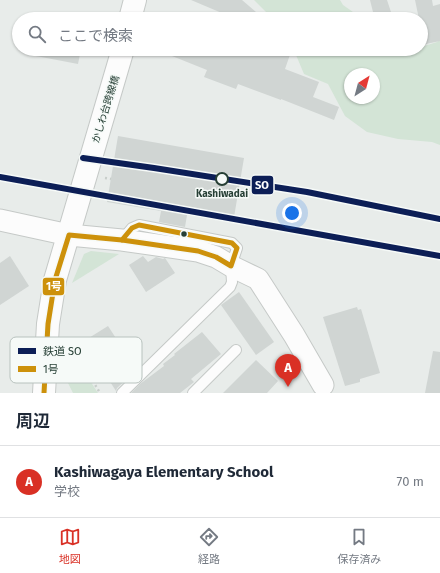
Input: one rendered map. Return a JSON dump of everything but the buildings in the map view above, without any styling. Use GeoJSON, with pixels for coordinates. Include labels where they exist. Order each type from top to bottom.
{"type":"FeatureCollection","features":[{"type":"Feature","properties":{"kind":"street"},"geometry":{"type":"LineString","coordinates":[[132,12],[135,0]]}},
{"type":"Feature","properties":{"kind":"street","name":"かしわ台跨線橋"},"geometry":{"type":"LineString","coordinates":[[47,337],[55,280],[121,56]]}},
{"type":"Feature","properties":{"kind":"street"},"geometry":{"type":"LineString","coordinates":[[0,220],[71,225],[122,240],[198,251],[216,257],[258,279],[294,335],[323,385]]}},
{"type":"Feature","properties":{"kind":"street","name":"かしわ台跨線橋"},"geometry":{"type":"LineString","coordinates":[[44,393],[45,383]]}},
{"type":"Feature","properties":{"kind":"lane"},"geometry":{"type":"LineString","coordinates":[[142,373],[230,287],[232,282],[231,266]]}},
{"type":"Feature","properties":{"kind":"lane"},"geometry":{"type":"LineString","coordinates":[[193,393],[236,350]]}},
{"type":"Feature","properties":{"kind":"lane"},"geometry":{"type":"LineString","coordinates":[[122,393],[132,383]]}},
{"type":"Feature","properties":{"kind":"path"},"geometry":{"type":"LineString","coordinates":[[64,333],[66,337]]}},
{"type":"Feature","properties":{"kind":"path"},"geometry":{"type":"LineString","coordinates":[[94,383],[100,393]]}},
{"type":"Feature","properties":{"kind":"green space"},"geometry":{"type":"Polygon","coordinates":[[[254,0],[340,0],[343,5],[353,12],[266,12],[254,0]]]}},
{"type":"Feature","properties":{"kind":"green space"},"geometry":{"type":"Polygon","coordinates":[[[440,39],[440,145],[432,142],[398,139],[367,132],[345,116],[328,84],[304,74],[296,56],[428,56],[428,45],[437,42],[440,39]]]}},
{"type":"Feature","properties":{"kind":"green space"},"geometry":{"type":"Polygon","coordinates":[[[91,251],[119,254],[72,283],[84,254],[91,251]]]}},
{"type":"Feature","properties":{"kind":"green space"},"geometry":{"type":"Polygon","coordinates":[[[68,383],[91,383],[98,393],[73,393],[68,383]]]}},
{"type":"Feature","properties":{"kind":"rail line","name":"SO"},"geometry":{"type":"LineString","coordinates":[[83,158],[307,192],[440,219]]}},
{"type":"Feature","properties":{"kind":"rail line","name":"SO"},"geometry":{"type":"LineString","coordinates":[[0,177],[440,256]]}},
{"type":"Feature","properties":{"kind":"transit line","name":"1号"},"geometry":{"type":"LineString","coordinates":[[139,225],[232,243],[237,248],[231,266],[216,257],[198,251],[122,240],[132,228],[139,225]]}},
{"type":"Feature","properties":{"kind":"transit line","name":"1号"},"geometry":{"type":"LineString","coordinates":[[47,337],[55,280],[69,235],[122,240]]}},
{"type":"Feature","properties":{"kind":"transit line","name":"1号"},"geometry":{"type":"LineString","coordinates":[[44,393],[45,383]]}},
{"type":"Feature","properties":{"kind":"place","name":"Kashiwadai"},"geometry":{"type":"Point","coordinates":[222,179]}},
{"type":"Feature","properties":{"kind":"place","name":"Kashiwagaya Elementary School"},"geometry":{"type":"Point","coordinates":[288,387]}}]}
